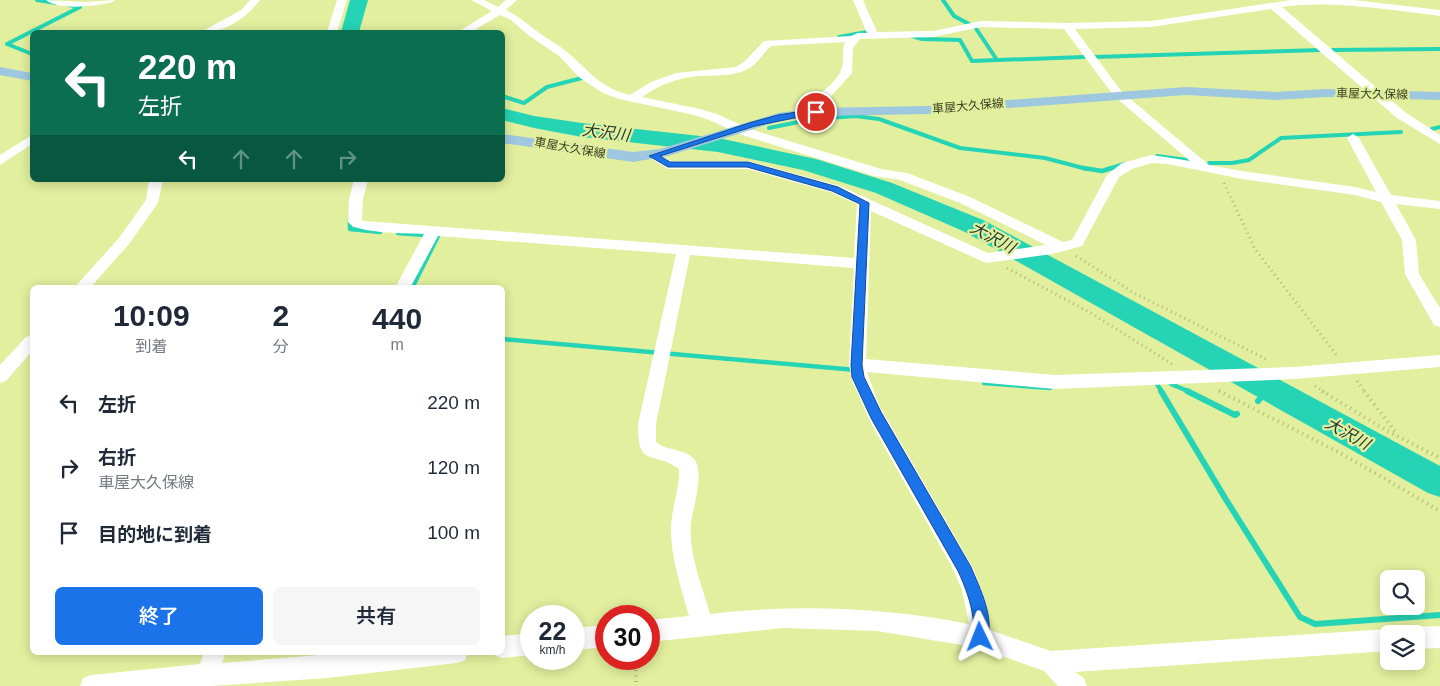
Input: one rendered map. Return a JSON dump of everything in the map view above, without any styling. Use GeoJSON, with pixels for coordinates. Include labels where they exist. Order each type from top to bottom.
{"type":"FeatureCollection","features":[{"type":"Feature","properties":{"kind":"main road"},"geometry":{"type":"LineString","coordinates":[[0,71],[30,77]]}},
{"type":"Feature","properties":{"kind":"main road","name":"車屋大久保線"},"geometry":{"type":"LineString","coordinates":[[505,138],[612,156],[657,155],[778,118],[816,112],[927,110],[1118,94],[1186,91],[1276,96],[1325,93],[1440,96]]}},
{"type":"Feature","properties":{"kind":"street"},"geometry":{"type":"LineString","coordinates":[[52,0],[84,5],[110,0]]}},
{"type":"Feature","properties":{"kind":"street"},"geometry":{"type":"LineString","coordinates":[[213,30],[245,12],[255,0]]}},
{"type":"Feature","properties":{"kind":"street"},"geometry":{"type":"LineString","coordinates":[[333,30],[342,0]]}},
{"type":"Feature","properties":{"kind":"street"},"geometry":{"type":"LineString","coordinates":[[476,0],[498,12],[515,18],[532,33],[563,54],[584,76],[607,90],[633,98],[696,112],[734,130],[879,173],[902,176],[965,200],[1057,248]]}},
{"type":"Feature","properties":{"kind":"street"},"geometry":{"type":"LineString","coordinates":[[468,30],[498,12],[512,0]]}},
{"type":"Feature","properties":{"kind":"street"},"geometry":{"type":"LineString","coordinates":[[858,0],[873,34]]}},
{"type":"Feature","properties":{"kind":"street"},"geometry":{"type":"LineString","coordinates":[[633,98],[646,88],[683,75],[730,72],[741,69],[750,63],[768,43],[852,39],[858,36],[873,34],[933,34],[981,24],[1067,26],[1151,24],[1304,1],[1354,3],[1440,13]]}},
{"type":"Feature","properties":{"kind":"street"},"geometry":{"type":"LineString","coordinates":[[1274,6],[1379,94],[1401,115],[1434,131],[1440,140]]}},
{"type":"Feature","properties":{"kind":"street"},"geometry":{"type":"LineString","coordinates":[[1067,26],[1118,94],[1212,168]]}},
{"type":"Feature","properties":{"kind":"street"},"geometry":{"type":"LineString","coordinates":[[816,112],[817,104],[846,74],[847,48],[852,39]]}},
{"type":"Feature","properties":{"kind":"street"},"geometry":{"type":"LineString","coordinates":[[1353,138],[1409,240],[1412,274],[1440,321]]}},
{"type":"Feature","properties":{"kind":"street"},"geometry":{"type":"LineString","coordinates":[[0,161],[30,140]]}},
{"type":"Feature","properties":{"kind":"street"},"geometry":{"type":"LineString","coordinates":[[657,155],[668,165],[748,165],[835,189],[986,258],[1057,248],[1077,242],[1114,175],[1121,170],[1152,159],[1212,168],[1242,175],[1355,191],[1386,199],[1440,205]]}},
{"type":"Feature","properties":{"kind":"street"},"geometry":{"type":"LineString","coordinates":[[85,285],[124,241],[153,200],[156,182]]}},
{"type":"Feature","properties":{"kind":"street"},"geometry":{"type":"LineString","coordinates":[[360,182],[356,199],[355,222],[361,225],[432,234],[808,258],[861,264]]}},
{"type":"Feature","properties":{"kind":"street"},"geometry":{"type":"LineString","coordinates":[[864,203],[857,369],[876,415],[964,567],[975,594],[981,619],[980,637]]}},
{"type":"Feature","properties":{"kind":"street"},"geometry":{"type":"LineString","coordinates":[[404,285],[432,234]]}},
{"type":"Feature","properties":{"kind":"street"},"geometry":{"type":"LineString","coordinates":[[684,250],[647,424],[647,444],[652,450],[677,457],[688,465],[689,482],[681,525],[683,554],[702,625]]}},
{"type":"Feature","properties":{"kind":"street"},"geometry":{"type":"LineString","coordinates":[[1,373],[30,343]]}},
{"type":"Feature","properties":{"kind":"street"},"geometry":{"type":"LineString","coordinates":[[857,369],[1044,382],[1287,373],[1440,361]]}},
{"type":"Feature","properties":{"kind":"street"},"geometry":{"type":"LineString","coordinates":[[660,630],[783,618],[877,620],[980,637],[1051,662],[1380,641]]}},
{"type":"Feature","properties":{"kind":"street"},"geometry":{"type":"LineString","coordinates":[[1425,638],[1440,637]]}},
{"type":"Feature","properties":{"kind":"street"},"geometry":{"type":"LineString","coordinates":[[505,647],[520,645]]}},
{"type":"Feature","properties":{"kind":"street"},"geometry":{"type":"LineString","coordinates":[[206,675],[214,655]]}},
{"type":"Feature","properties":{"kind":"street"},"geometry":{"type":"LineString","coordinates":[[91,686],[206,675],[327,668],[433,655]]}},
{"type":"Feature","properties":{"kind":"street"},"geometry":{"type":"LineString","coordinates":[[1051,662],[1070,683],[1076,686]]}},
{"type":"Feature","properties":{"kind":"path"},"geometry":{"type":"LineString","coordinates":[[1212,168],[1256,249],[1399,437]]}},
{"type":"Feature","properties":{"kind":"path"},"geometry":{"type":"LineString","coordinates":[[1057,248],[1134,293],[1287,373],[1399,437],[1440,458]]}},
{"type":"Feature","properties":{"kind":"path"},"geometry":{"type":"LineString","coordinates":[[636,670],[636,686]]}},
{"type":"Feature","properties":{"kind":"waterway"},"geometry":{"type":"LineString","coordinates":[[37,0],[56,3]]}},
{"type":"Feature","properties":{"kind":"waterway","name":"大沢川"},"geometry":{"type":"LineString","coordinates":[[351,30],[359,0]]}},
{"type":"Feature","properties":{"kind":"waterway"},"geometry":{"type":"LineString","coordinates":[[943,0],[954,16],[969,24]]}},
{"type":"Feature","properties":{"kind":"waterway"},"geometry":{"type":"LineString","coordinates":[[35,30],[80,7],[69,5]]}},
{"type":"Feature","properties":{"kind":"waterway"},"geometry":{"type":"LineString","coordinates":[[975,27],[997,60]]}},
{"type":"Feature","properties":{"kind":"waterway"},"geometry":{"type":"LineString","coordinates":[[30,32],[7,44],[30,53]]}},
{"type":"Feature","properties":{"kind":"waterway"},"geometry":{"type":"LineString","coordinates":[[839,37],[867,32]]}},
{"type":"Feature","properties":{"kind":"waterway"},"geometry":{"type":"LineString","coordinates":[[912,36],[922,39],[960,40],[972,61],[1084,57]]}},
{"type":"Feature","properties":{"kind":"waterway"},"geometry":{"type":"LineString","coordinates":[[1333,50],[1440,49]]}},
{"type":"Feature","properties":{"kind":"waterway"},"geometry":{"type":"LineString","coordinates":[[1094,57],[1321,50]]}},
{"type":"Feature","properties":{"kind":"waterway"},"geometry":{"type":"LineString","coordinates":[[505,97],[524,103],[547,87],[582,78]]}},
{"type":"Feature","properties":{"kind":"waterway","name":"大沢川"},"geometry":{"type":"LineString","coordinates":[[505,115],[582,130],[718,145],[808,164],[884,188],[974,226],[1440,483]]}},
{"type":"Feature","properties":{"kind":"waterway"},"geometry":{"type":"LineString","coordinates":[[769,128],[813,119],[856,116],[879,119],[960,148],[1045,158],[1083,168]]}},
{"type":"Feature","properties":{"kind":"waterway"},"geometry":{"type":"LineString","coordinates":[[1432,129],[1440,127]]}},
{"type":"Feature","properties":{"kind":"waterway"},"geometry":{"type":"LineString","coordinates":[[1209,163],[1232,163],[1249,160],[1281,138],[1401,132]]}},
{"type":"Feature","properties":{"kind":"waterway"},"geometry":{"type":"LineString","coordinates":[[1157,156],[1195,161]]}},
{"type":"Feature","properties":{"kind":"waterway"},"geometry":{"type":"LineString","coordinates":[[1108,169],[1124,164]]}},
{"type":"Feature","properties":{"kind":"waterway"},"geometry":{"type":"LineString","coordinates":[[1083,168],[1102,171],[1112,168]]}},
{"type":"Feature","properties":{"kind":"waterway"},"geometry":{"type":"LineString","coordinates":[[350,218],[350,229],[380,232]]}},
{"type":"Feature","properties":{"kind":"waterway"},"geometry":{"type":"LineString","coordinates":[[398,233],[438,236],[414,285]]}},
{"type":"Feature","properties":{"kind":"waterway"},"geometry":{"type":"LineString","coordinates":[[505,339],[856,370]]}},
{"type":"Feature","properties":{"kind":"waterway"},"geometry":{"type":"LineString","coordinates":[[984,383],[1050,388]]}},
{"type":"Feature","properties":{"kind":"waterway"},"geometry":{"type":"LineString","coordinates":[[1157,384],[1162,392]]}},
{"type":"Feature","properties":{"kind":"waterway"},"geometry":{"type":"LineString","coordinates":[[1171,384],[1190,392]]}},
{"type":"Feature","properties":{"kind":"waterway"},"geometry":{"type":"LineString","coordinates":[[1161,391],[1225,498],[1300,617],[1315,624],[1440,615]]}},
{"type":"Feature","properties":{"kind":"waterway"},"geometry":{"type":"LineString","coordinates":[[1187,391],[1235,415],[1237,414]]}},
{"type":"Feature","properties":{"kind":"waterway"},"geometry":{"type":"LineString","coordinates":[[1258,401],[1267,391]]}},
{"type":"Feature","properties":{"kind":"route"},"geometry":{"type":"LineString","coordinates":[[816,112],[752,124],[653,156],[668,165],[748,165],[835,189],[864,203],[856,365],[858,377],[876,415],[964,567],[975,594],[981,619],[980,637]]}}]}
